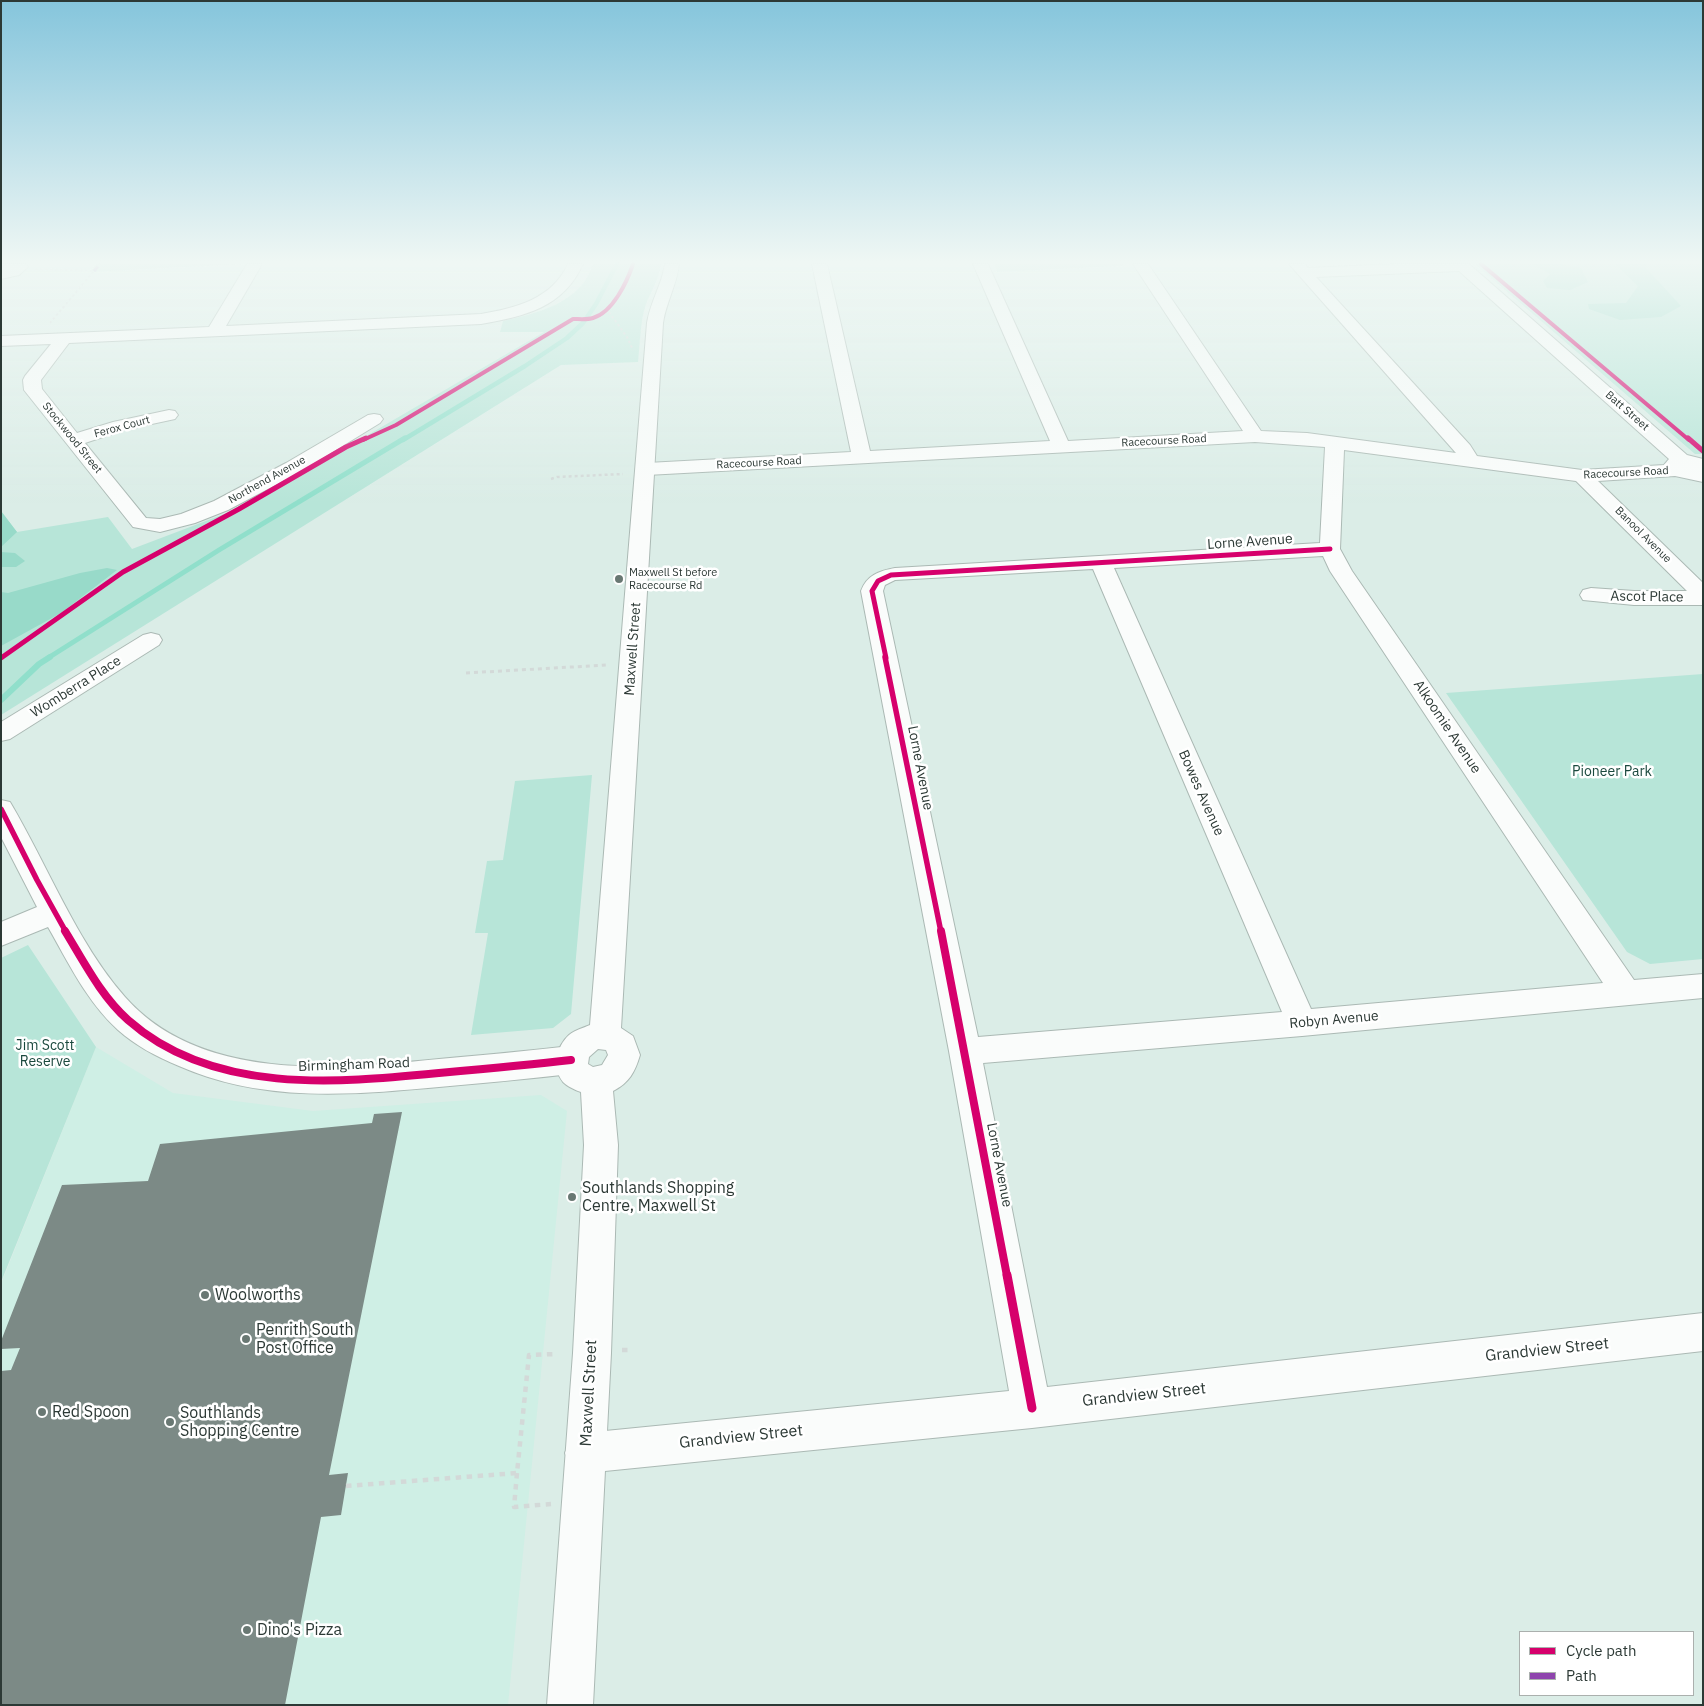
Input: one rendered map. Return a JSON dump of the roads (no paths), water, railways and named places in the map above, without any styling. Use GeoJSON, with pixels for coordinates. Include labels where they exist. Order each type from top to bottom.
{"type":"FeatureCollection","features":[{"type":"Feature","properties":{"kind":"street","name":"Stockwood Street"},"geometry":{"type":"LineString","coordinates":[[58,344],[32,380],[33,390],[140,523],[155,527]]}},
{"type":"Feature","properties":{"kind":"street","name":"Maxwell Street"},"geometry":{"type":"LineString","coordinates":[[605,1036],[635,472],[654,344]]}},
{"type":"Feature","properties":{"kind":"street"},"geometry":{"type":"LineString","coordinates":[[837,344],[862,457]]}},
{"type":"Feature","properties":{"kind":"street"},"geometry":{"type":"LineString","coordinates":[[1016,344],[1062,446]]}},
{"type":"Feature","properties":{"kind":"street"},"geometry":{"type":"LineString","coordinates":[[1193,344],[1255,436]]}},
{"type":"Feature","properties":{"kind":"street"},"geometry":{"type":"LineString","coordinates":[[1368,344],[1463,449],[1470,462]]}},
{"type":"Feature","properties":{"kind":"street","name":"Batt Street"},"geometry":{"type":"LineString","coordinates":[[1547,344],[1680,465]]}},
{"type":"Feature","properties":{"kind":"street","name":"Ferox Court"},"geometry":{"type":"LineString","coordinates":[[74,440],[119,426],[169,416]]}},
{"type":"Feature","properties":{"kind":"street","name":"Northend Avenue"},"geometry":{"type":"LineString","coordinates":[[155,527],[174,524],[229,502],[374,419]]}},
{"type":"Feature","properties":{"kind":"street","name":"Racecourse Road"},"geometry":{"type":"LineString","coordinates":[[635,472],[862,457],[1255,436],[1292,437],[1582,476],[1680,465]]}},
{"type":"Feature","properties":{"kind":"street","name":"Alkoomie Avenue"},"geometry":{"type":"LineString","coordinates":[[1335,443],[1330,549],[1341,572],[1626,992]]}},
{"type":"Feature","properties":{"kind":"street"},"geometry":{"type":"LineString","coordinates":[[1680,465],[1703,465]]}},
{"type":"Feature","properties":{"kind":"street"},"geometry":{"type":"LineString","coordinates":[[1680,465],[1689,475],[1703,476]]}},
{"type":"Feature","properties":{"kind":"street","name":"Banool Avenue"},"geometry":{"type":"LineString","coordinates":[[1582,476],[1703,596]]}},
{"type":"Feature","properties":{"kind":"street","name":"Lorne Avenue"},"geometry":{"type":"LineString","coordinates":[[1032,1408],[965,1051],[872,591],[873,587],[882,578],[895,574],[1101,564],[1330,549]]}},
{"type":"Feature","properties":{"kind":"street","name":"Bowes Avenue"},"geometry":{"type":"LineString","coordinates":[[1101,564],[1302,1023]]}},
{"type":"Feature","properties":{"kind":"street","name":"Ascot Place"},"geometry":{"type":"LineString","coordinates":[[1591,595],[1634,598],[1703,596]]}},
{"type":"Feature","properties":{"kind":"street","name":"Womberra Place"},"geometry":{"type":"LineString","coordinates":[[1,733],[151,640]]}},
{"type":"Feature","properties":{"kind":"street","name":"Birmingham Road"},"geometry":{"type":"LineString","coordinates":[[1,809],[53,912],[92,976],[116,1008],[137,1028],[185,1056],[216,1067],[259,1077],[333,1082],[583,1071]]}},
{"type":"Feature","properties":{"kind":"street"},"geometry":{"type":"LineString","coordinates":[[1,935],[53,912]]}},
{"type":"Feature","properties":{"kind":"street","name":"Robyn Avenue"},"geometry":{"type":"LineString","coordinates":[[965,1051],[1302,1023],[1703,986]]}},
{"type":"Feature","properties":{"kind":"street"},"geometry":{"type":"LineString","coordinates":[[597,1036],[605,1036],[618,1041],[623,1046],[625,1059],[618,1072],[611,1077],[583,1071],[573,1054],[582,1042],[597,1036]]}},
{"type":"Feature","properties":{"kind":"street","name":"Maxwell Street"},"geometry":{"type":"LineString","coordinates":[[570,1705],[601,1145],[583,1071]]}},
{"type":"Feature","properties":{"kind":"street","name":"Grandview Street"},"geometry":{"type":"LineString","coordinates":[[585,1453],[1032,1408],[1703,1332]]}},
{"type":"Feature","properties":{"kind":"waterway"},"geometry":{"type":"LineString","coordinates":[[403,440],[559,344]]}},
{"type":"Feature","properties":{"kind":"waterway"},"geometry":{"type":"LineString","coordinates":[[48,658],[219,550],[405,438]]}},
{"type":"Feature","properties":{"kind":"waterway"},"geometry":{"type":"LineString","coordinates":[[1,700],[39,664],[50,657]]}},
{"type":"Feature","properties":{"kind":"place","name":"Maxwell St before Racecourse Rd"},"geometry":{"type":"Point","coordinates":[619,579]}},
{"type":"Feature","properties":{"kind":"place","name":"Southlands Shopping Centre, Maxwell St"},"geometry":{"type":"Point","coordinates":[572,1197]}},
{"type":"Feature","properties":{"kind":"place","name":"Woolworths"},"geometry":{"type":"Point","coordinates":[205,1295]}},
{"type":"Feature","properties":{"kind":"place","name":"Penrith South Post Office"},"geometry":{"type":"Point","coordinates":[246,1339]}},
{"type":"Feature","properties":{"kind":"place","name":"Red Spoon"},"geometry":{"type":"Point","coordinates":[42,1412]}},
{"type":"Feature","properties":{"kind":"place","name":"Southlands Shopping Centre"},"geometry":{"type":"Point","coordinates":[170,1422]}},
{"type":"Feature","properties":{"kind":"place","name":"Dino's Pizza"},"geometry":{"type":"Point","coordinates":[247,1630]}},
{"type":"Feature","properties":{"kind":"park label","name":"Pioneer Park"},"geometry":{"type":"Point","coordinates":[1612,772]}},
{"type":"Feature","properties":{"kind":"park label","name":"Jim Scott Reserve"},"geometry":{"type":"Point","coordinates":[45,1054]}}]}
